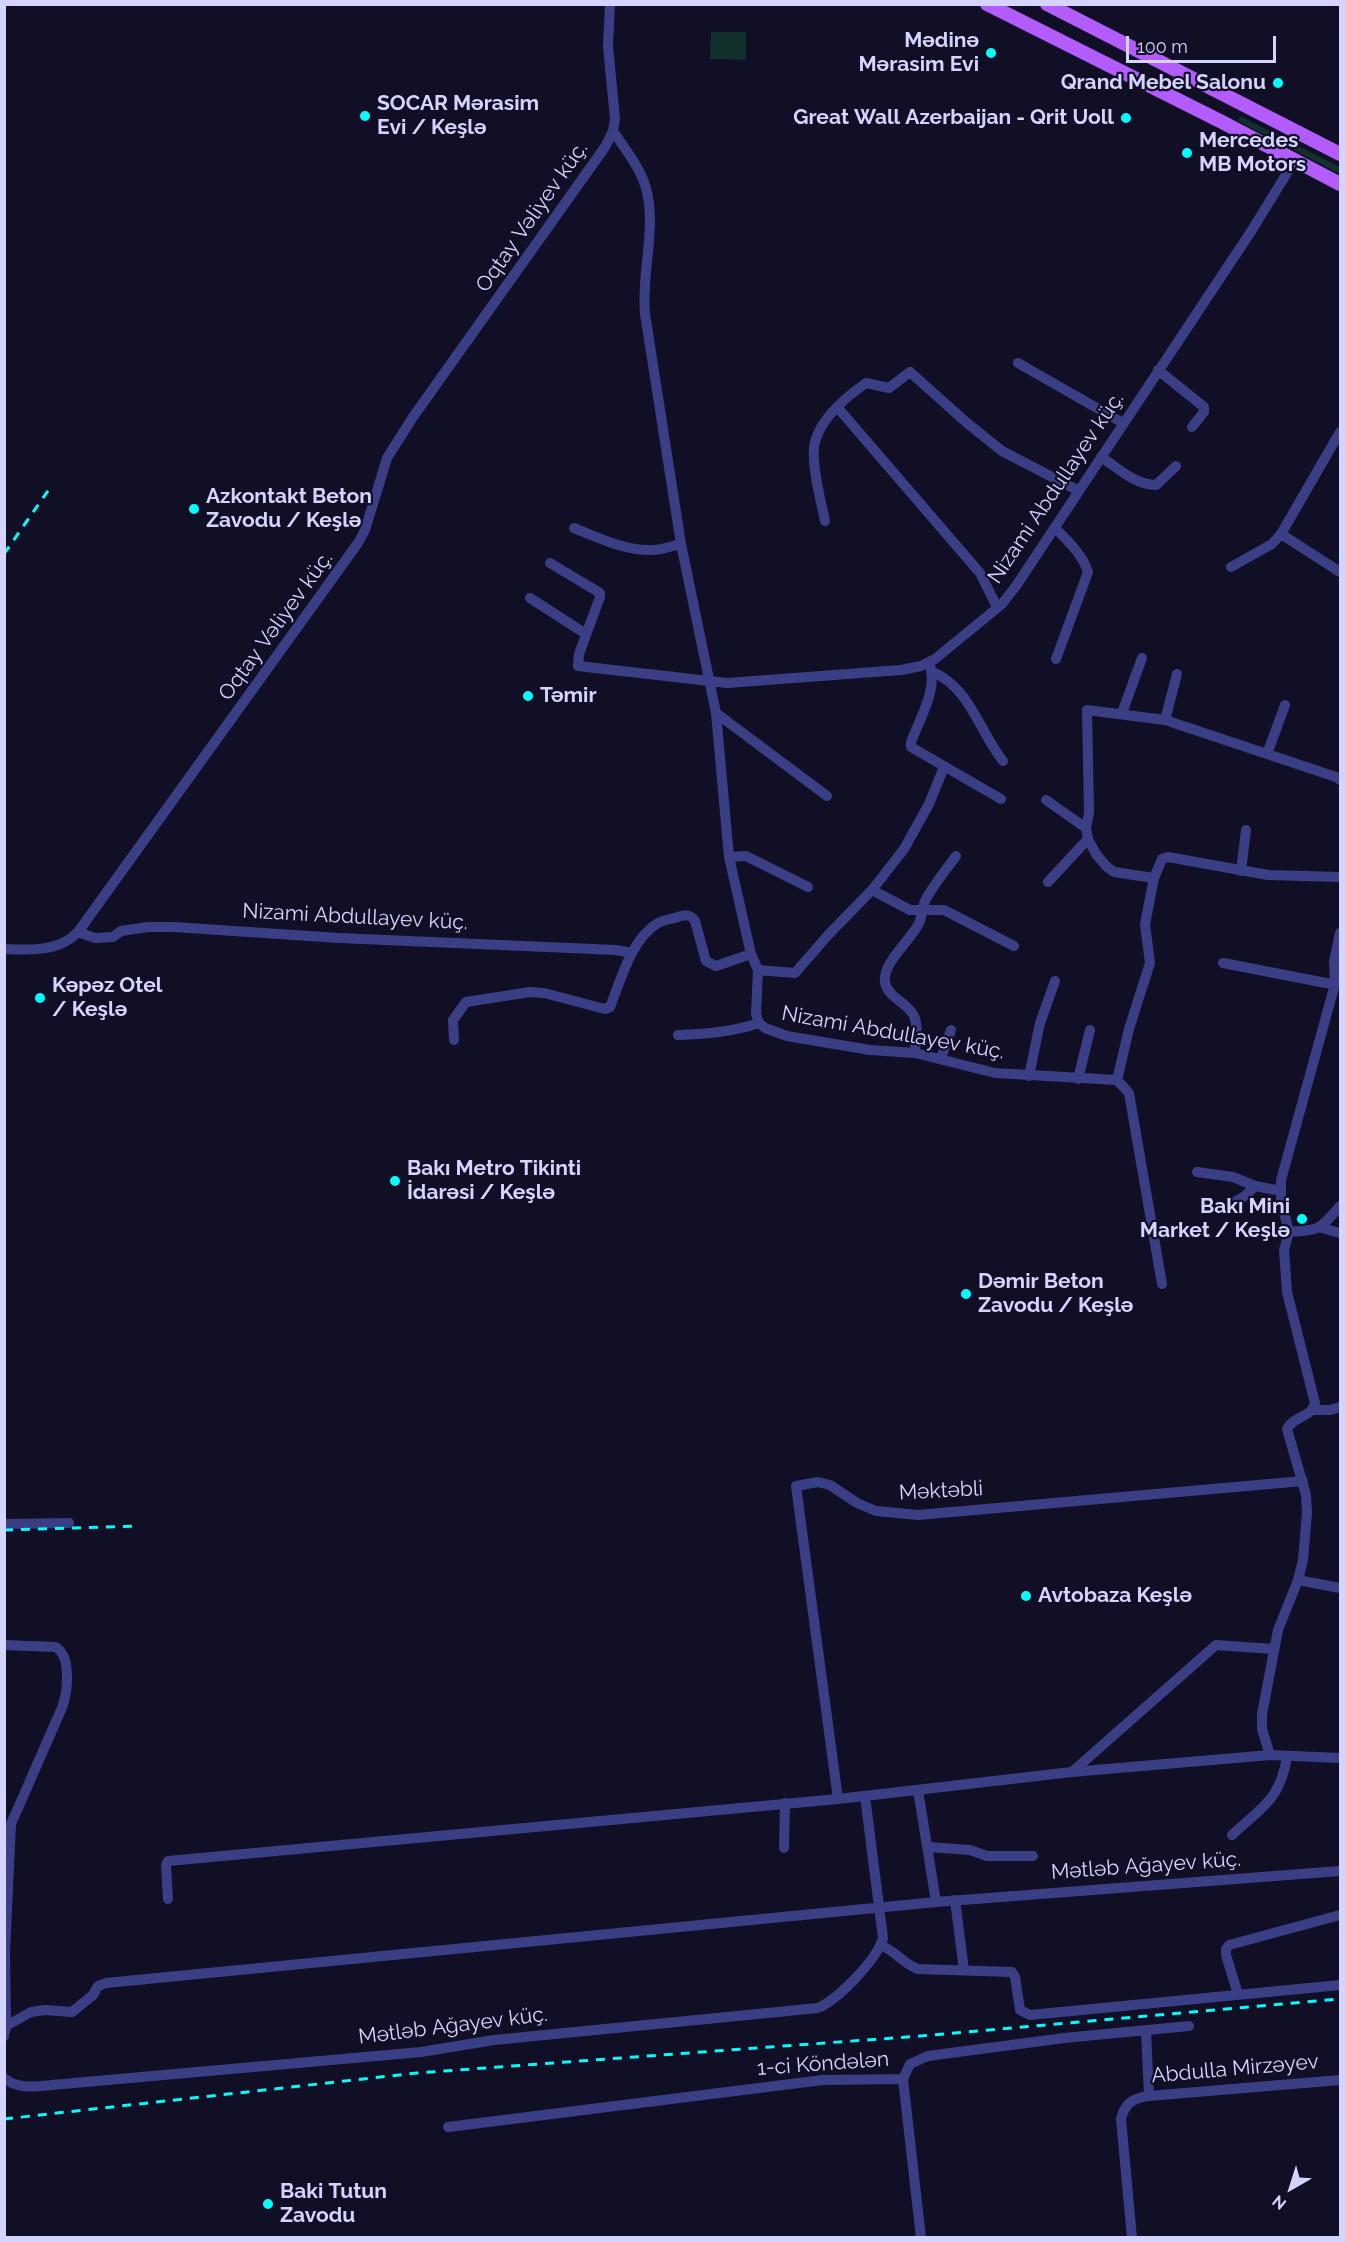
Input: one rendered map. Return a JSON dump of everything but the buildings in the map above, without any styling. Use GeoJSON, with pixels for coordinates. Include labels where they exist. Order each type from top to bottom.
{"type":"FeatureCollection","features":[{"type":"Feature","properties":{"kind":"main road"},"geometry":{"type":"LineString","coordinates":[[987,4],[1341,184]]}},
{"type":"Feature","properties":{"kind":"main road"},"geometry":{"type":"LineString","coordinates":[[1047,4],[1341,154]]}},
{"type":"Feature","properties":{"kind":"main road"},"geometry":{"type":"LineString","coordinates":[[1308,166],[1330,172],[1341,178]]}},
{"type":"Feature","properties":{"kind":"street","name":"Oqtay Vəliyev küç."},"geometry":{"type":"LineString","coordinates":[[4,949],[38,949],[61,945],[78,932],[349,557],[365,530],[387,458],[413,417],[516,274],[613,131],[615,103],[608,46],[610,4]]}},
{"type":"Feature","properties":{"kind":"street","name":"Nizami Abdullayev küç."},"geometry":{"type":"LineString","coordinates":[[613,131],[640,173],[646,187],[651,213],[644,303],[681,544],[716,713],[729,857],[751,954],[758,970],[756,1014],[759,1023],[765,1028],[787,1036],[870,1050],[915,1053],[941,1058],[978,1070],[1029,1076],[1117,1080]]}},
{"type":"Feature","properties":{"kind":"street","name":"Nizami Abdullayev küç."},"geometry":{"type":"LineString","coordinates":[[710,682],[749,683],[931,667],[998,607],[1011,592],[1252,230],[1295,160]]}},
{"type":"Feature","properties":{"kind":"street"},"geometry":{"type":"LineString","coordinates":[[1018,363],[1123,423]]}},
{"type":"Feature","properties":{"kind":"street"},"geometry":{"type":"LineString","coordinates":[[1158,370],[1204,407],[1204,412],[1192,428]]}},
{"type":"Feature","properties":{"kind":"street"},"geometry":{"type":"LineString","coordinates":[[825,521],[813,455],[814,443],[825,421],[866,383],[889,388],[910,372],[1002,451],[1079,491]]}},
{"type":"Feature","properties":{"kind":"street"},"geometry":{"type":"LineString","coordinates":[[838,408],[980,573],[998,607]]}},
{"type":"Feature","properties":{"kind":"street"},"geometry":{"type":"LineString","coordinates":[[1230,567],[1272,544],[1281,534],[1341,432]]}},
{"type":"Feature","properties":{"kind":"street"},"geometry":{"type":"LineString","coordinates":[[1101,457],[1134,480],[1146,485],[1156,485],[1176,466]]}},
{"type":"Feature","properties":{"kind":"street"},"geometry":{"type":"LineString","coordinates":[[574,528],[634,549],[654,550],[681,544]]}},
{"type":"Feature","properties":{"kind":"street"},"geometry":{"type":"LineString","coordinates":[[1055,528],[1074,547],[1085,562],[1088,572],[1056,659]]}},
{"type":"Feature","properties":{"kind":"street"},"geometry":{"type":"LineString","coordinates":[[1281,534],[1341,572]]}},
{"type":"Feature","properties":{"kind":"street"},"geometry":{"type":"LineString","coordinates":[[550,563],[600,593],[578,666],[710,682]]}},
{"type":"Feature","properties":{"kind":"street"},"geometry":{"type":"LineString","coordinates":[[531,598],[586,634]]}},
{"type":"Feature","properties":{"kind":"street"},"geometry":{"type":"LineString","coordinates":[[1122,713],[1142,658]]}},
{"type":"Feature","properties":{"kind":"street"},"geometry":{"type":"LineString","coordinates":[[931,667],[953,684],[967,701],[989,744],[1003,760]]}},
{"type":"Feature","properties":{"kind":"street"},"geometry":{"type":"LineString","coordinates":[[931,667],[932,686],[910,745],[914,750],[1001,799]]}},
{"type":"Feature","properties":{"kind":"street"},"geometry":{"type":"LineString","coordinates":[[1165,720],[1177,674]]}},
{"type":"Feature","properties":{"kind":"street"},"geometry":{"type":"LineString","coordinates":[[1267,754],[1285,705]]}},
{"type":"Feature","properties":{"kind":"street"},"geometry":{"type":"LineString","coordinates":[[1048,882],[1087,833],[1089,813],[1087,710],[1165,720],[1341,780]]}},
{"type":"Feature","properties":{"kind":"street"},"geometry":{"type":"LineString","coordinates":[[716,713],[827,796]]}},
{"type":"Feature","properties":{"kind":"street"},"geometry":{"type":"LineString","coordinates":[[758,970],[795,973],[822,941],[872,890],[904,849],[917,828],[944,767]]}},
{"type":"Feature","properties":{"kind":"street"},"geometry":{"type":"LineString","coordinates":[[1046,801],[1087,833],[1096,854],[1114,872],[1154,878]]}},
{"type":"Feature","properties":{"kind":"street"},"geometry":{"type":"LineString","coordinates":[[1241,871],[1246,830]]}},
{"type":"Feature","properties":{"kind":"street"},"geometry":{"type":"LineString","coordinates":[[915,1053],[916,1023],[913,1014],[888,990],[885,975],[919,923],[930,893],[956,855]]}},
{"type":"Feature","properties":{"kind":"street"},"geometry":{"type":"LineString","coordinates":[[729,857],[746,856],[808,887]]}},
{"type":"Feature","properties":{"kind":"street"},"geometry":{"type":"LineString","coordinates":[[1162,1284],[1129,1093],[1117,1080],[1129,1029],[1150,963],[1145,924],[1154,878],[1162,860],[1168,856],[1241,871],[1290,877],[1341,877]]}},
{"type":"Feature","properties":{"kind":"street"},"geometry":{"type":"LineString","coordinates":[[872,890],[910,910],[944,910],[1014,946]]}},
{"type":"Feature","properties":{"kind":"street"},"geometry":{"type":"LineString","coordinates":[[454,1040],[453,1020],[466,1002],[544,993],[605,1010],[610,1007],[632,953],[646,933],[659,922],[687,914],[692,916],[706,961],[711,965],[716,966],[751,954]]}},
{"type":"Feature","properties":{"kind":"street","name":"Nizami Abdullayev küç."},"geometry":{"type":"LineString","coordinates":[[78,932],[95,938],[112,937],[121,931],[148,927],[174,927],[339,938],[616,950],[632,953]]}},
{"type":"Feature","properties":{"kind":"street"},"geometry":{"type":"LineString","coordinates":[[1314,1410],[1315,1403],[1287,1292],[1284,1250],[1289,1232],[1281,1191],[1284,1169],[1338,984],[1335,961],[1341,933]]}},
{"type":"Feature","properties":{"kind":"street"},"geometry":{"type":"LineString","coordinates":[[1223,963],[1338,984]]}},
{"type":"Feature","properties":{"kind":"street"},"geometry":{"type":"LineString","coordinates":[[1029,1076],[1040,1023],[1055,981]]}},
{"type":"Feature","properties":{"kind":"street"},"geometry":{"type":"LineString","coordinates":[[678,1035],[717,1034],[740,1030],[759,1023]]}},
{"type":"Feature","properties":{"kind":"street"},"geometry":{"type":"LineString","coordinates":[[941,1058],[951,1030]]}},
{"type":"Feature","properties":{"kind":"street"},"geometry":{"type":"LineString","coordinates":[[1078,1079],[1089,1030]]}},
{"type":"Feature","properties":{"kind":"street"},"geometry":{"type":"LineString","coordinates":[[1197,1172],[1233,1177],[1255,1186],[1281,1191]]}},
{"type":"Feature","properties":{"kind":"street"},"geometry":{"type":"LineString","coordinates":[[1236,1202],[1255,1186]]}},
{"type":"Feature","properties":{"kind":"street"},"geometry":{"type":"LineString","coordinates":[[1289,1232],[1316,1231],[1322,1228],[1341,1206]]}},
{"type":"Feature","properties":{"kind":"street"},"geometry":{"type":"LineString","coordinates":[[1322,1228],[1341,1233]]}},
{"type":"Feature","properties":{"kind":"street"},"geometry":{"type":"LineString","coordinates":[[1270,1755],[1262,1729],[1262,1714],[1278,1630],[1298,1580],[1303,1560],[1307,1513],[1303,1481],[1287,1429],[1295,1419],[1314,1410],[1341,1407]]}},
{"type":"Feature","properties":{"kind":"street","name":"Məktəbli"},"geometry":{"type":"LineString","coordinates":[[838,1799],[796,1485],[818,1482],[830,1485],[857,1503],[876,1511],[918,1515],[1303,1481]]}},
{"type":"Feature","properties":{"kind":"street"},"geometry":{"type":"LineString","coordinates":[[4,1524],[69,1523]]}},
{"type":"Feature","properties":{"kind":"street"},"geometry":{"type":"LineString","coordinates":[[1298,1580],[1341,1588]]}},
{"type":"Feature","properties":{"kind":"street","name":"Mətləb Ağayev küç."},"geometry":{"type":"LineString","coordinates":[[4,1645],[55,1647],[60,1649],[64,1655],[66,1664],[64,1703],[11,1824],[5,1953],[5,2031]]}},
{"type":"Feature","properties":{"kind":"street"},"geometry":{"type":"LineString","coordinates":[[1071,1772],[1216,1645],[1273,1649]]}},
{"type":"Feature","properties":{"kind":"street"},"geometry":{"type":"LineString","coordinates":[[168,1899],[166,1865],[168,1861],[838,1799],[1071,1772],[1270,1755],[1341,1758]]}},
{"type":"Feature","properties":{"kind":"street","name":"Mətləb Ağayev küç."},"geometry":{"type":"LineString","coordinates":[[1232,1835],[1273,1797],[1284,1777],[1287,1757]]}},
{"type":"Feature","properties":{"kind":"street"},"geometry":{"type":"LineString","coordinates":[[918,1790],[936,1902]]}},
{"type":"Feature","properties":{"kind":"street"},"geometry":{"type":"LineString","coordinates":[[866,1796],[883,1930],[881,1945],[892,1950],[911,1967],[918,1969],[1012,1972],[1015,1977],[1020,2010],[1030,2015],[1341,1985]]}},
{"type":"Feature","properties":{"kind":"street"},"geometry":{"type":"LineString","coordinates":[[784,1848],[785,1803]]}},
{"type":"Feature","properties":{"kind":"street","name":"Mətləb Ağayev küç."},"geometry":{"type":"LineString","coordinates":[[928,1847],[970,1850],[987,1856],[1033,1856]]}},
{"type":"Feature","properties":{"kind":"street","name":"Mətləb Ağayev küç."},"geometry":{"type":"LineString","coordinates":[[5,2031],[31,2012],[45,2010],[72,2012],[93,1995],[98,1986],[106,1983],[955,1900],[1341,1871]]}},
{"type":"Feature","properties":{"kind":"street"},"geometry":{"type":"LineString","coordinates":[[955,1900],[964,1970]]}},
{"type":"Feature","properties":{"kind":"street"},"geometry":{"type":"LineString","coordinates":[[1238,1994],[1226,1955],[1229,1945],[1341,1916]]}},
{"type":"Feature","properties":{"kind":"street","name":"Mətləb Ağayev küç."},"geometry":{"type":"LineString","coordinates":[[4,2078],[24,2087],[53,2085],[421,2052],[494,2040],[818,2008],[834,2000],[846,1989],[881,1945]]}},
{"type":"Feature","properties":{"kind":"street","name":"1-ci Köndələn"},"geometry":{"type":"LineString","coordinates":[[448,2127],[823,2080],[903,2079],[910,2064],[928,2056],[1064,2038],[1189,2026]]}},
{"type":"Feature","properties":{"kind":"street"},"geometry":{"type":"LineString","coordinates":[[1146,2031],[1149,2096]]}},
{"type":"Feature","properties":{"kind":"street"},"geometry":{"type":"LineString","coordinates":[[903,2079],[921,2238]]}},
{"type":"Feature","properties":{"kind":"street","name":"Abdulla Mirzəyev"},"geometry":{"type":"LineString","coordinates":[[1132,2238],[1121,2119],[1130,2101],[1149,2096],[1341,2080]]}},
{"type":"Feature","properties":{"kind":"green space"},"geometry":{"type":"Polygon","coordinates":[[[711,32],[746,32],[746,60],[710,59],[711,32]]]}},
{"type":"Feature","properties":{"kind":"green space"},"geometry":{"type":"Polygon","coordinates":[[[1240,116],[1340,167],[1340,174],[1238,121],[1240,116]]]}},
{"type":"Feature","properties":{"kind":"railway"},"geometry":{"type":"LineString","coordinates":[[4,554],[52,485]]}},
{"type":"Feature","properties":{"kind":"railway"},"geometry":{"type":"LineString","coordinates":[[4,1530],[137,1526]]}},
{"type":"Feature","properties":{"kind":"railway"},"geometry":{"type":"LineString","coordinates":[[4,2119],[417,2073],[920,2036],[1340,1999]]}},
{"type":"Feature","properties":{"kind":"place","name":"Mədinə Mərasim Evi"},"geometry":{"type":"Point","coordinates":[991,53]}},
{"type":"Feature","properties":{"kind":"place","name":"Qrand Mebel Salonu"},"geometry":{"type":"Point","coordinates":[1278,83]}},
{"type":"Feature","properties":{"kind":"place","name":"SOCAR Mərasim Evi / Keşlə"},"geometry":{"type":"Point","coordinates":[365,116]}},
{"type":"Feature","properties":{"kind":"place","name":"Great Wall Azerbaijan - Qrit Uoll"},"geometry":{"type":"Point","coordinates":[1126,118]}},
{"type":"Feature","properties":{"kind":"place","name":"Mercedes MB Motors"},"geometry":{"type":"Point","coordinates":[1187,153]}},
{"type":"Feature","properties":{"kind":"place","name":"Azkontakt Beton Zavodu / Keşlə"},"geometry":{"type":"Point","coordinates":[194,509]}},
{"type":"Feature","properties":{"kind":"place","name":"Təmir"},"geometry":{"type":"Point","coordinates":[528,696]}},
{"type":"Feature","properties":{"kind":"place","name":"Kəpəz Otel / Keşlə"},"geometry":{"type":"Point","coordinates":[40,998]}},
{"type":"Feature","properties":{"kind":"place","name":"Bakı Metro Tikinti İdarəsi / Keşlə"},"geometry":{"type":"Point","coordinates":[395,1181]}},
{"type":"Feature","properties":{"kind":"place","name":"Bakı Mini Market / Keşlə"},"geometry":{"type":"Point","coordinates":[1302,1219]}},
{"type":"Feature","properties":{"kind":"place","name":"Dəmir Beton Zavodu / Keşlə"},"geometry":{"type":"Point","coordinates":[966,1294]}},
{"type":"Feature","properties":{"kind":"place","name":"Avtobaza Keşlə"},"geometry":{"type":"Point","coordinates":[1026,1596]}},
{"type":"Feature","properties":{"kind":"place","name":"Baki Tutun Zavodu"},"geometry":{"type":"Point","coordinates":[268,2204]}}]}
